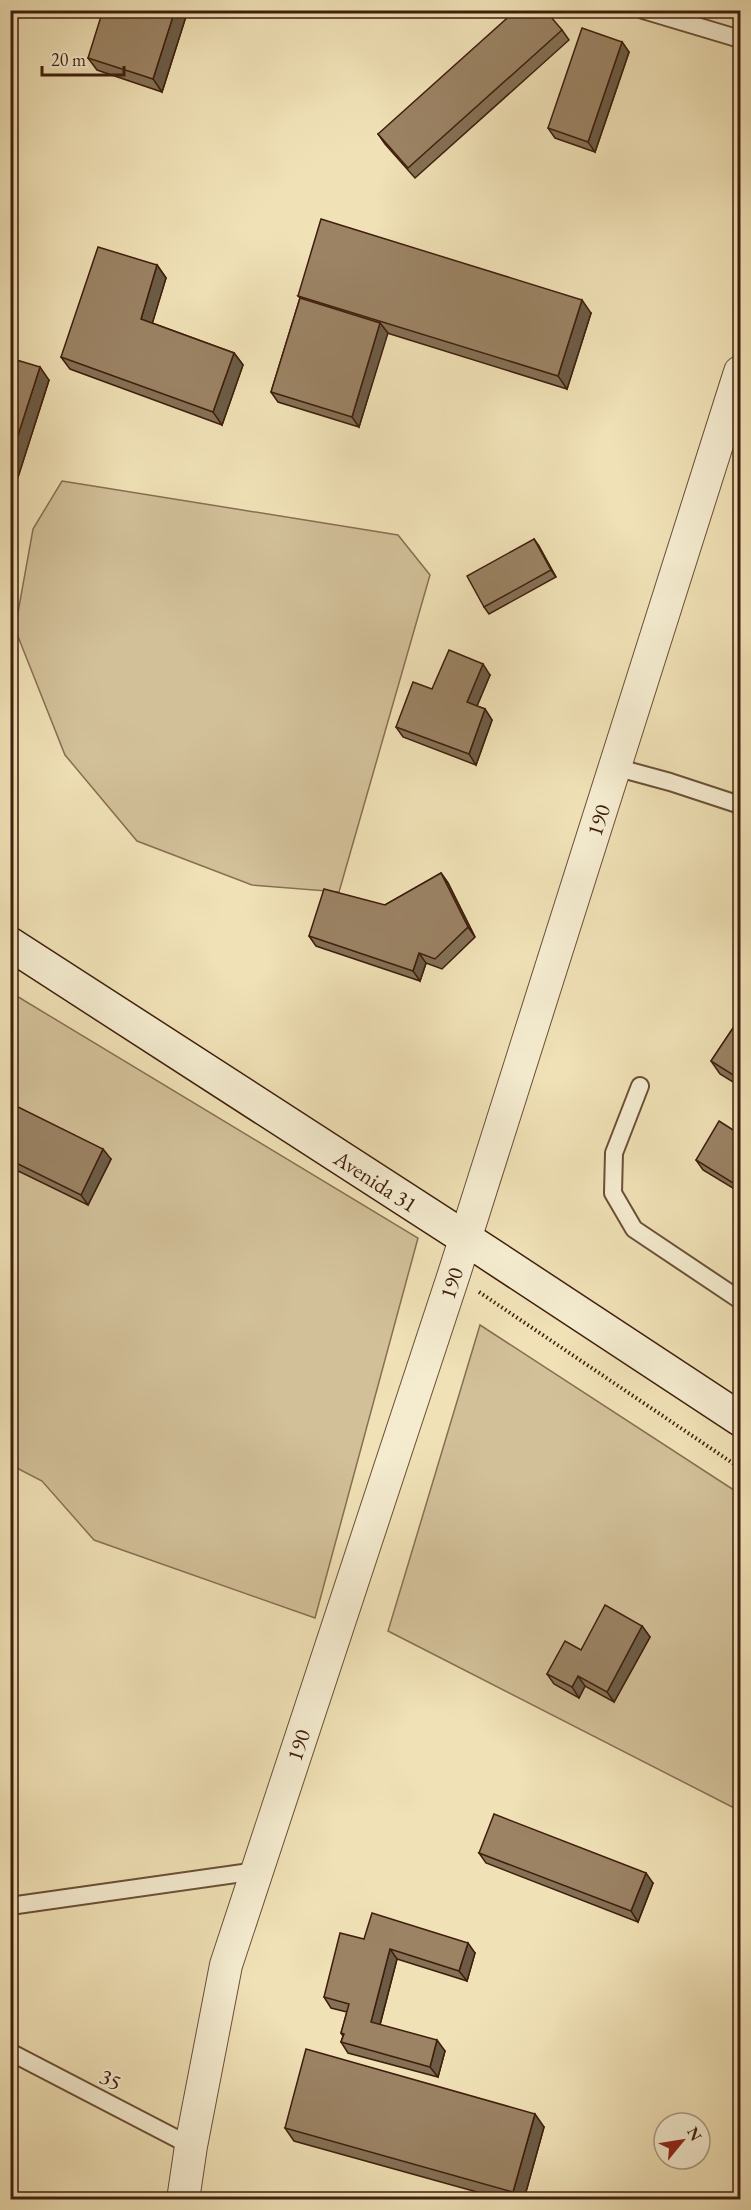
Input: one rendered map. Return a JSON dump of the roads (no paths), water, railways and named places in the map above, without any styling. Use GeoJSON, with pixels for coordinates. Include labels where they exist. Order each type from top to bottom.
{"type":"FeatureCollection","features":[{"type":"Feature","properties":{"kind":"main road","name":"Avenida 31"},"geometry":{"type":"LineString","coordinates":[[10,944],[741,1419]]}},
{"type":"Feature","properties":{"kind":"street","name":"190"},"geometry":{"type":"LineString","coordinates":[[183,2199],[226,1965],[454,1274],[615,767],[738,391]]}},
{"type":"Feature","properties":{"kind":"lane"},"geometry":{"type":"LineString","coordinates":[[643,10],[741,39]]}},
{"type":"Feature","properties":{"kind":"lane"},"geometry":{"type":"LineString","coordinates":[[615,767],[741,805]]}},
{"type":"Feature","properties":{"kind":"lane"},"geometry":{"type":"LineString","coordinates":[[640,1086],[614,1153],[613,1193],[634,1229],[741,1300]]}},
{"type":"Feature","properties":{"kind":"lane"},"geometry":{"type":"LineString","coordinates":[[10,1906],[257,1871]]}},
{"type":"Feature","properties":{"kind":"lane","name":"35"},"geometry":{"type":"LineString","coordinates":[[10,2052],[191,2146]]}}]}
